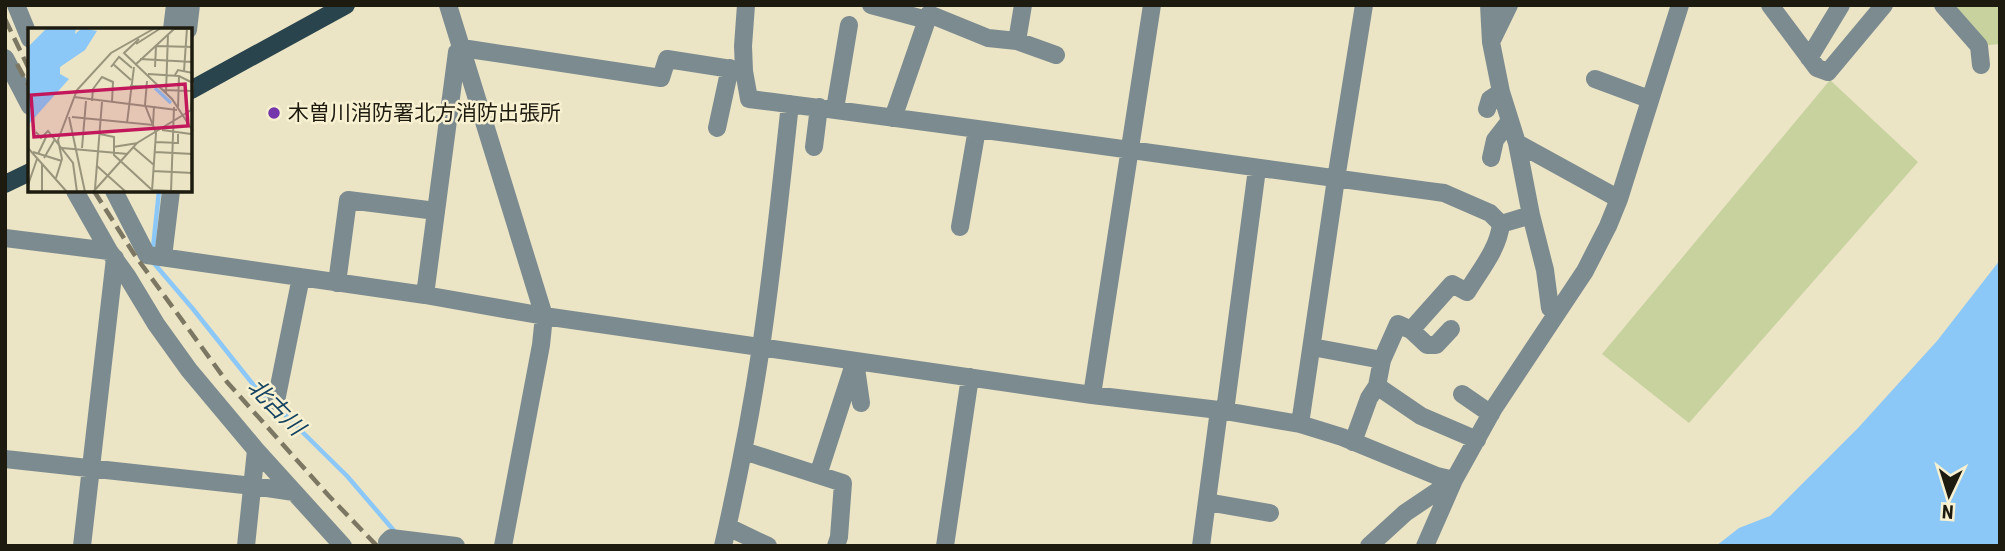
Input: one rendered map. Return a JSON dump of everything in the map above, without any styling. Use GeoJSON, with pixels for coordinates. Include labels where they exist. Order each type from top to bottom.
{"type":"FeatureCollection","features":[{"type":"Feature","properties":{"kind":"main road"},"geometry":{"type":"LineString","coordinates":[[192,89],[346,5]]}},
{"type":"Feature","properties":{"kind":"main road"},"geometry":{"type":"LineString","coordinates":[[5,184],[28,173]]}},
{"type":"Feature","properties":{"kind":"street"},"geometry":{"type":"LineString","coordinates":[[16,5],[28,33]]}},
{"type":"Feature","properties":{"kind":"street"},"geometry":{"type":"LineString","coordinates":[[172,28],[175,5]]}},
{"type":"Feature","properties":{"kind":"street"},"geometry":{"type":"LineString","coordinates":[[188,28],[191,5]]}},
{"type":"Feature","properties":{"kind":"street"},"geometry":{"type":"LineString","coordinates":[[448,5],[544,316],[541,345],[503,546]]}},
{"type":"Feature","properties":{"kind":"street"},"geometry":{"type":"LineString","coordinates":[[717,128],[743,46],[746,5]]}},
{"type":"Feature","properties":{"kind":"street"},"geometry":{"type":"LineString","coordinates":[[871,5],[927,20]]}},
{"type":"Feature","properties":{"kind":"street"},"geometry":{"type":"LineString","coordinates":[[1017,41],[1023,5]]}},
{"type":"Feature","properties":{"kind":"street"},"geometry":{"type":"LineString","coordinates":[[1092,395],[1152,5]]}},
{"type":"Feature","properties":{"kind":"street"},"geometry":{"type":"LineString","coordinates":[[1300,424],[1364,5]]}},
{"type":"Feature","properties":{"kind":"street"},"geometry":{"type":"LineString","coordinates":[[1489,5],[1491,42],[1501,92],[1517,144],[1545,270],[1550,308],[1557,313]]}},
{"type":"Feature","properties":{"kind":"street"},"geometry":{"type":"LineString","coordinates":[[1491,42],[1510,5]]}},
{"type":"Feature","properties":{"kind":"street"},"geometry":{"type":"LineString","coordinates":[[1425,546],[1454,480],[1491,414],[1585,271],[1608,226],[1680,5]]}},
{"type":"Feature","properties":{"kind":"street"},"geometry":{"type":"LineString","coordinates":[[1809,58],[1841,5]]}},
{"type":"Feature","properties":{"kind":"street"},"geometry":{"type":"LineString","coordinates":[[1779,8],[1809,58],[1817,68],[1828,72],[1884,5]]}},
{"type":"Feature","properties":{"kind":"street"},"geometry":{"type":"LineString","coordinates":[[1943,5],[1979,46],[1981,65]]}},
{"type":"Feature","properties":{"kind":"street"},"geometry":{"type":"LineString","coordinates":[[893,118],[929,14],[988,38],[1017,41],[1056,55]]}},
{"type":"Feature","properties":{"kind":"street"},"geometry":{"type":"LineString","coordinates":[[814,147],[849,25]]}},
{"type":"Feature","properties":{"kind":"street"},"geometry":{"type":"LineString","coordinates":[[425,295],[457,52],[462,48],[661,78],[667,59],[737,70]]}},
{"type":"Feature","properties":{"kind":"street"},"geometry":{"type":"LineString","coordinates":[[5,58],[11,80],[28,103]]}},
{"type":"Feature","properties":{"kind":"street"},"geometry":{"type":"LineString","coordinates":[[737,70],[749,99],[1444,193],[1490,213],[1501,224],[1500,236],[1467,292],[1452,284],[1411,330]]}},
{"type":"Feature","properties":{"kind":"street"},"geometry":{"type":"LineString","coordinates":[[1595,79],[1649,100]]}},
{"type":"Feature","properties":{"kind":"street"},"geometry":{"type":"LineString","coordinates":[[1487,110],[1490,99],[1501,92]]}},
{"type":"Feature","properties":{"kind":"street"},"geometry":{"type":"LineString","coordinates":[[723,546],[744,451],[761,347],[790,104]]}},
{"type":"Feature","properties":{"kind":"street"},"geometry":{"type":"LineString","coordinates":[[1491,158],[1495,140],[1509,122]]}},
{"type":"Feature","properties":{"kind":"street"},"geometry":{"type":"LineString","coordinates":[[960,227],[977,130]]}},
{"type":"Feature","properties":{"kind":"street"},"geometry":{"type":"LineString","coordinates":[[1517,144],[1619,199]]}},
{"type":"Feature","properties":{"kind":"street"},"geometry":{"type":"LineString","coordinates":[[1201,546],[1257,169]]}},
{"type":"Feature","properties":{"kind":"street"},"geometry":{"type":"LineString","coordinates":[[76,192],[112,255],[189,370],[256,450],[343,546]]}},
{"type":"Feature","properties":{"kind":"street"},"geometry":{"type":"LineString","coordinates":[[115,192],[147,255],[425,295],[544,316],[1300,424],[1454,480]]}},
{"type":"Feature","properties":{"kind":"street"},"geometry":{"type":"LineString","coordinates":[[163,257],[171,192]]}},
{"type":"Feature","properties":{"kind":"street"},"geometry":{"type":"LineString","coordinates":[[337,283],[348,200],[436,211]]}},
{"type":"Feature","properties":{"kind":"street"},"geometry":{"type":"LineString","coordinates":[[1501,224],[1531,215]]}},
{"type":"Feature","properties":{"kind":"street"},"geometry":{"type":"LineString","coordinates":[[5,238],[112,255]]}},
{"type":"Feature","properties":{"kind":"street"},"geometry":{"type":"LineString","coordinates":[[82,546],[112,255]]}},
{"type":"Feature","properties":{"kind":"street"},"geometry":{"type":"LineString","coordinates":[[276,401],[301,277]]}},
{"type":"Feature","properties":{"kind":"street"},"geometry":{"type":"LineString","coordinates":[[1353,442],[1369,398],[1377,386],[1382,360],[1398,324],[1411,330],[1427,345],[1436,345],[1451,329]]}},
{"type":"Feature","properties":{"kind":"street"},"geometry":{"type":"LineString","coordinates":[[1312,347],[1382,360]]}},
{"type":"Feature","properties":{"kind":"street"},"geometry":{"type":"LineString","coordinates":[[855,361],[861,403]]}},
{"type":"Feature","properties":{"kind":"street"},"geometry":{"type":"LineString","coordinates":[[818,475],[855,361]]}},
{"type":"Feature","properties":{"kind":"street"},"geometry":{"type":"LineString","coordinates":[[945,546],[970,377]]}},
{"type":"Feature","properties":{"kind":"street"},"geometry":{"type":"LineString","coordinates":[[1377,386],[1421,416],[1477,440]]}},
{"type":"Feature","properties":{"kind":"street"},"geometry":{"type":"LineString","coordinates":[[1462,394],[1491,414]]}},
{"type":"Feature","properties":{"kind":"street"},"geometry":{"type":"LineString","coordinates":[[246,546],[256,450]]}},
{"type":"Feature","properties":{"kind":"street"},"geometry":{"type":"LineString","coordinates":[[744,451],[843,483],[836,546]]}},
{"type":"Feature","properties":{"kind":"street"},"geometry":{"type":"LineString","coordinates":[[5,459],[294,492]]}},
{"type":"Feature","properties":{"kind":"street"},"geometry":{"type":"LineString","coordinates":[[1368,546],[1405,513],[1454,480]]}},
{"type":"Feature","properties":{"kind":"street"},"geometry":{"type":"LineString","coordinates":[[1207,502],[1270,513]]}},
{"type":"Feature","properties":{"kind":"street"},"geometry":{"type":"LineString","coordinates":[[727,527],[768,546]]}},
{"type":"Feature","properties":{"kind":"street"},"geometry":{"type":"LineString","coordinates":[[389,540],[410,539],[456,546]]}},
{"type":"Feature","properties":{"kind":"green space"},"geometry":{"type":"Polygon","coordinates":[[[1945,5],[2000,5],[2000,44],[1979,46],[1945,5]]]}},
{"type":"Feature","properties":{"kind":"green space"},"geometry":{"type":"Polygon","coordinates":[[[1830,80],[1918,162],[1689,423],[1602,354],[1830,80]]]}},
{"type":"Feature","properties":{"kind":"water"},"geometry":{"type":"Polygon","coordinates":[[[2000,260],[2000,546],[1716,546],[1739,528],[1770,516],[1858,428],[1937,341],[2000,260]]]}},
{"type":"Feature","properties":{"kind":"waterway","name":"北古川"},"geometry":{"type":"LineString","coordinates":[[153,248],[159,192]]}},
{"type":"Feature","properties":{"kind":"waterway","name":"北古川"},"geometry":{"type":"LineString","coordinates":[[152,261],[256,388],[270,401]]}},
{"type":"Feature","properties":{"kind":"waterway","name":"北古川"},"geometry":{"type":"LineString","coordinates":[[277,407],[347,476],[396,533]]}},
{"type":"Feature","properties":{"kind":"railway"},"geometry":{"type":"LineString","coordinates":[[5,19],[28,67]]}},
{"type":"Feature","properties":{"kind":"railway"},"geometry":{"type":"LineString","coordinates":[[17,64],[28,84]]}},
{"type":"Feature","properties":{"kind":"railway"},"geometry":{"type":"LineString","coordinates":[[95,192],[134,254],[227,382],[377,546]]}},
{"type":"Feature","properties":{"kind":"place","name":"木曽川消防署北方消防出張所"},"geometry":{"type":"Point","coordinates":[274,113]}}]}
